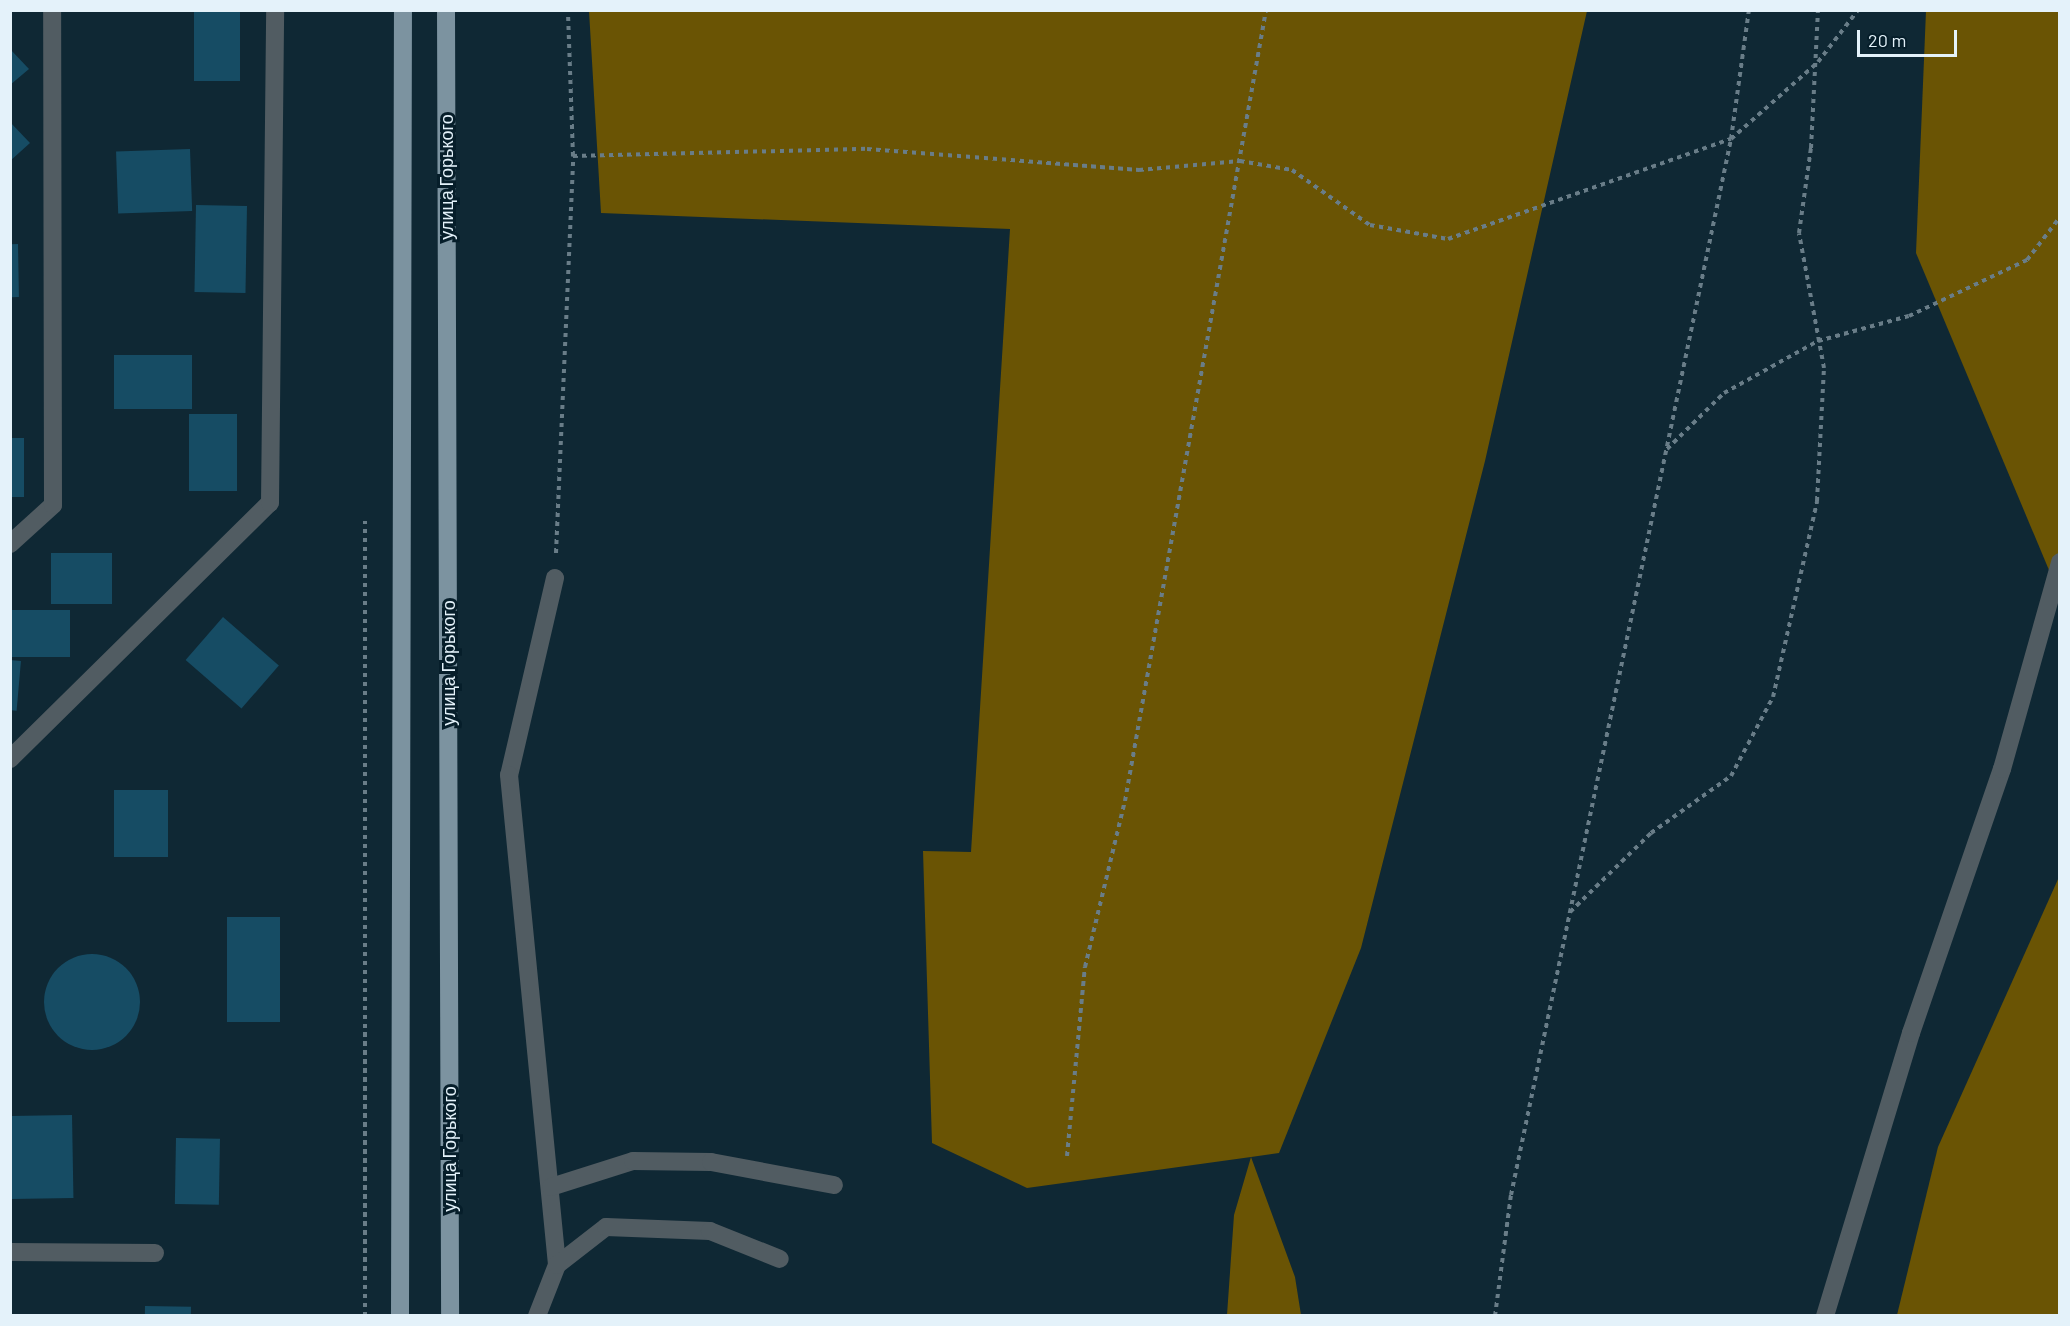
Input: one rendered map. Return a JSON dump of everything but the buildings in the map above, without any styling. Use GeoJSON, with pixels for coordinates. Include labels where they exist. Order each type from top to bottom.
{"type":"FeatureCollection","features":[{"type":"Feature","properties":{"kind":"main road"},"geometry":{"type":"LineString","coordinates":[[400,1316],[402,10]]}},
{"type":"Feature","properties":{"kind":"main road","name":"улица Горького"},"geometry":{"type":"LineString","coordinates":[[446,10],[450,1316]]}},
{"type":"Feature","properties":{"kind":"street"},"geometry":{"type":"LineString","coordinates":[[10,544],[54,505],[52,10]]}},
{"type":"Feature","properties":{"kind":"street"},"geometry":{"type":"LineString","coordinates":[[10,759],[270,504],[274,10]]}},
{"type":"Feature","properties":{"kind":"street"},"geometry":{"type":"LineString","coordinates":[[1825,1316],[1911,1033],[2002,770],[2060,562]]}},
{"type":"Feature","properties":{"kind":"street"},"geometry":{"type":"LineString","coordinates":[[537,1316],[557,1265],[509,775],[555,578]]}},
{"type":"Feature","properties":{"kind":"street"},"geometry":{"type":"LineString","coordinates":[[551,1187],[633,1161],[711,1162],[834,1185]]}},
{"type":"Feature","properties":{"kind":"street"},"geometry":{"type":"LineString","coordinates":[[557,1265],[606,1227],[710,1231],[780,1259]]}},
{"type":"Feature","properties":{"kind":"street"},"geometry":{"type":"LineString","coordinates":[[10,1252],[155,1253]]}},
{"type":"Feature","properties":{"kind":"path"},"geometry":{"type":"LineString","coordinates":[[555,578],[573,156],[568,10]]}},
{"type":"Feature","properties":{"kind":"path"},"geometry":{"type":"LineString","coordinates":[[1067,1156],[1085,967],[1125,801],[1266,10]]}},
{"type":"Feature","properties":{"kind":"path"},"geometry":{"type":"LineString","coordinates":[[1495,1316],[1511,1195],[1731,139],[1749,10]]}},
{"type":"Feature","properties":{"kind":"path"},"geometry":{"type":"LineString","coordinates":[[1570,912],[1651,833],[1731,776],[1773,697],[1817,501],[1824,368],[1799,233],[1818,62],[1818,10]]}},
{"type":"Feature","properties":{"kind":"path"},"geometry":{"type":"LineString","coordinates":[[573,156],[867,149],[1139,170],[1240,161],[1292,170],[1370,225],[1448,239],[1731,139],[1818,62],[1858,10]]}},
{"type":"Feature","properties":{"kind":"path"},"geometry":{"type":"LineString","coordinates":[[1667,449],[1724,393],[1818,341],[1910,316],[1971,290],[2027,260],[2060,217]]}},
{"type":"Feature","properties":{"kind":"path"},"geometry":{"type":"LineString","coordinates":[[365,521],[365,1316]]}},
{"type":"Feature","properties":{"kind":"shaded area"},"geometry":{"type":"Polygon","coordinates":[[[589,11],[1587,11],[1485,461],[1361,948],[1279,1153],[1027,1188],[932,1143],[923,851],[971,852],[1010,229],[601,213],[589,11]]]}},
{"type":"Feature","properties":{"kind":"shaded area"},"geometry":{"type":"Polygon","coordinates":[[[1926,11],[2059,11],[2059,594],[1916,253],[1926,11]]]}},
{"type":"Feature","properties":{"kind":"shaded area"},"geometry":{"type":"Polygon","coordinates":[[[2059,877],[2059,1315],[1897,1315],[1938,1147],[2059,877]]]}},
{"type":"Feature","properties":{"kind":"shaded area"},"geometry":{"type":"Polygon","coordinates":[[[1251,1157],[1295,1277],[1301,1315],[1227,1315],[1234,1215],[1251,1157]]]}}]}
